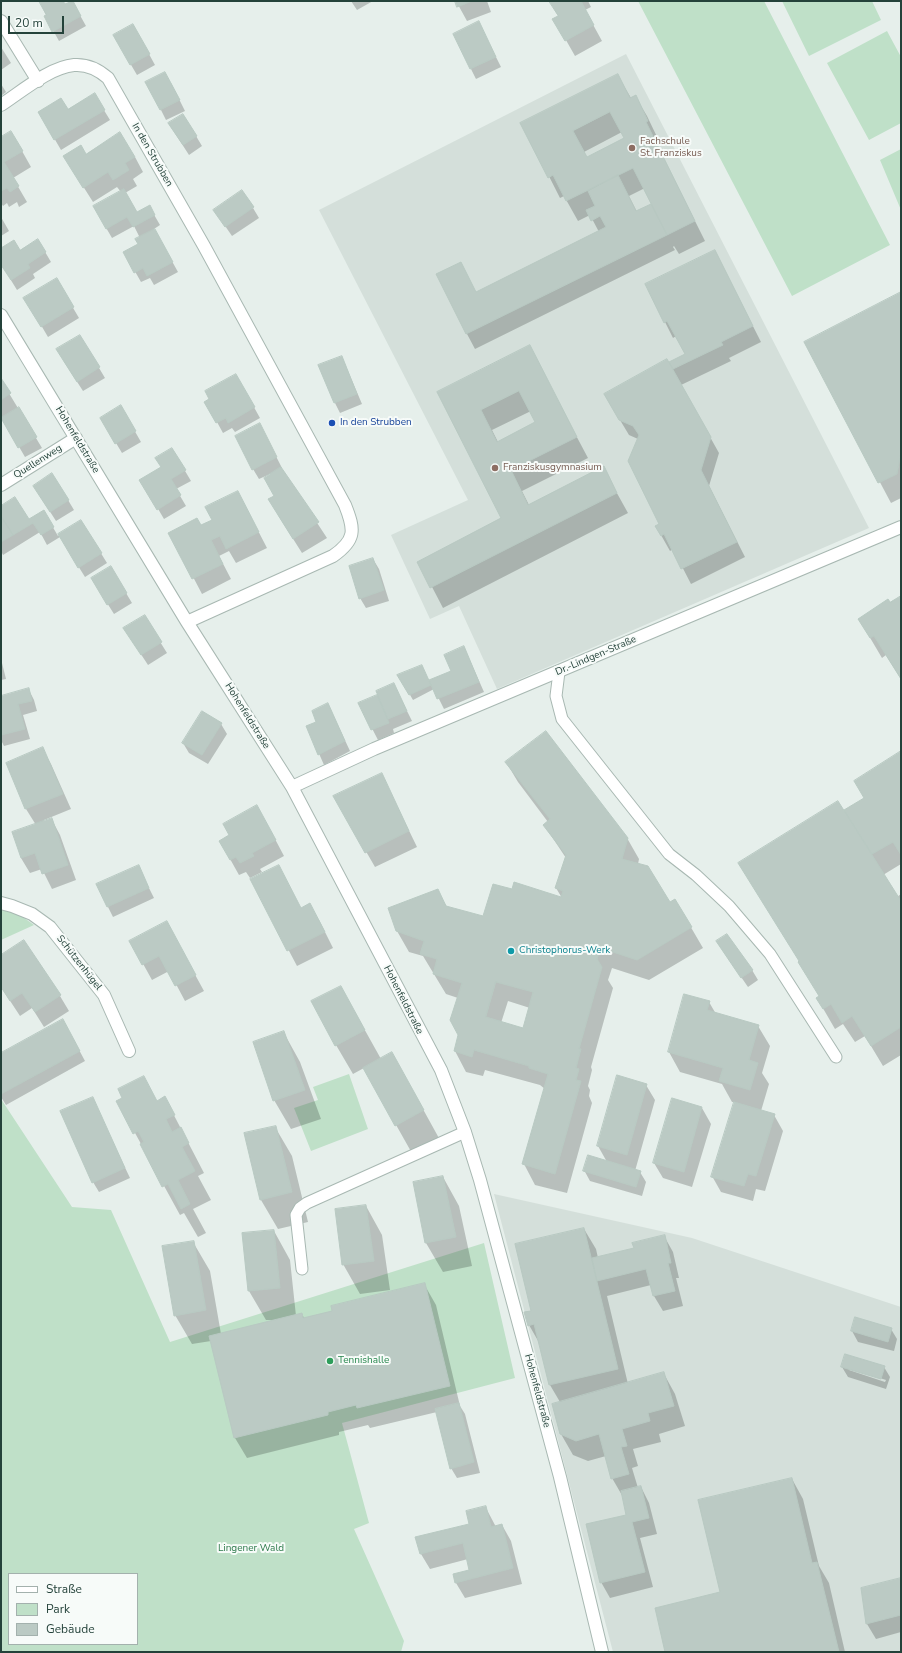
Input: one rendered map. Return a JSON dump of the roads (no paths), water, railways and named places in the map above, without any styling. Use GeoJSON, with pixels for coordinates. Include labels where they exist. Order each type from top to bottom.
{"type":"FeatureCollection","features":[{"type":"Feature","properties":{"kind":"street"},"geometry":{"type":"LineString","coordinates":[[1,21],[38,80]]}},
{"type":"Feature","properties":{"kind":"street","name":"In den Strubben"},"geometry":{"type":"LineString","coordinates":[[1,105],[38,80],[60,69],[74,65],[89,67],[108,78],[204,246],[345,505],[353,525],[352,537],[345,548],[333,556],[187,622]]}},
{"type":"Feature","properties":{"kind":"street","name":"Hohenfeldstraße"},"geometry":{"type":"LineString","coordinates":[[1,315],[187,622],[292,787],[440,1070],[465,1132],[482,1187],[554,1454],[602,1652]]}},
{"type":"Feature","properties":{"kind":"street","name":"Quellenweg"},"geometry":{"type":"LineString","coordinates":[[1,485],[76,438]]}},
{"type":"Feature","properties":{"kind":"street","name":"Dr.-Lindgen-Straße"},"geometry":{"type":"LineString","coordinates":[[292,787],[374,749],[901,527]]}},
{"type":"Feature","properties":{"kind":"street","name":"Schützenhügel"},"geometry":{"type":"LineString","coordinates":[[1,903],[32,914],[50,927],[104,995],[129,1051]]}},
{"type":"Feature","properties":{"kind":"lane"},"geometry":{"type":"LineString","coordinates":[[559,672],[556,696],[562,719],[670,854],[696,875],[729,906],[770,954],[836,1058]]}},
{"type":"Feature","properties":{"kind":"lane"},"geometry":{"type":"LineString","coordinates":[[302,1269],[296,1215],[300,1208],[307,1203],[465,1132]]}},
{"type":"Feature","properties":{"kind":"place","name":"Fachschule St. Franziskus"},"geometry":{"type":"Point","coordinates":[632,148]}},
{"type":"Feature","properties":{"kind":"place","name":"In den Strubben"},"geometry":{"type":"Point","coordinates":[332,423]}},
{"type":"Feature","properties":{"kind":"place","name":"Franziskusgymnasium"},"geometry":{"type":"Point","coordinates":[495,468]}},
{"type":"Feature","properties":{"kind":"place","name":"Christophorus-Werk"},"geometry":{"type":"Point","coordinates":[511,951]}},
{"type":"Feature","properties":{"kind":"place","name":"Tennishalle"},"geometry":{"type":"Point","coordinates":[330,1361]}},
{"type":"Feature","properties":{"kind":"park label","name":"Lingener Wald"},"geometry":{"type":"Point","coordinates":[251,1549]}}]}
